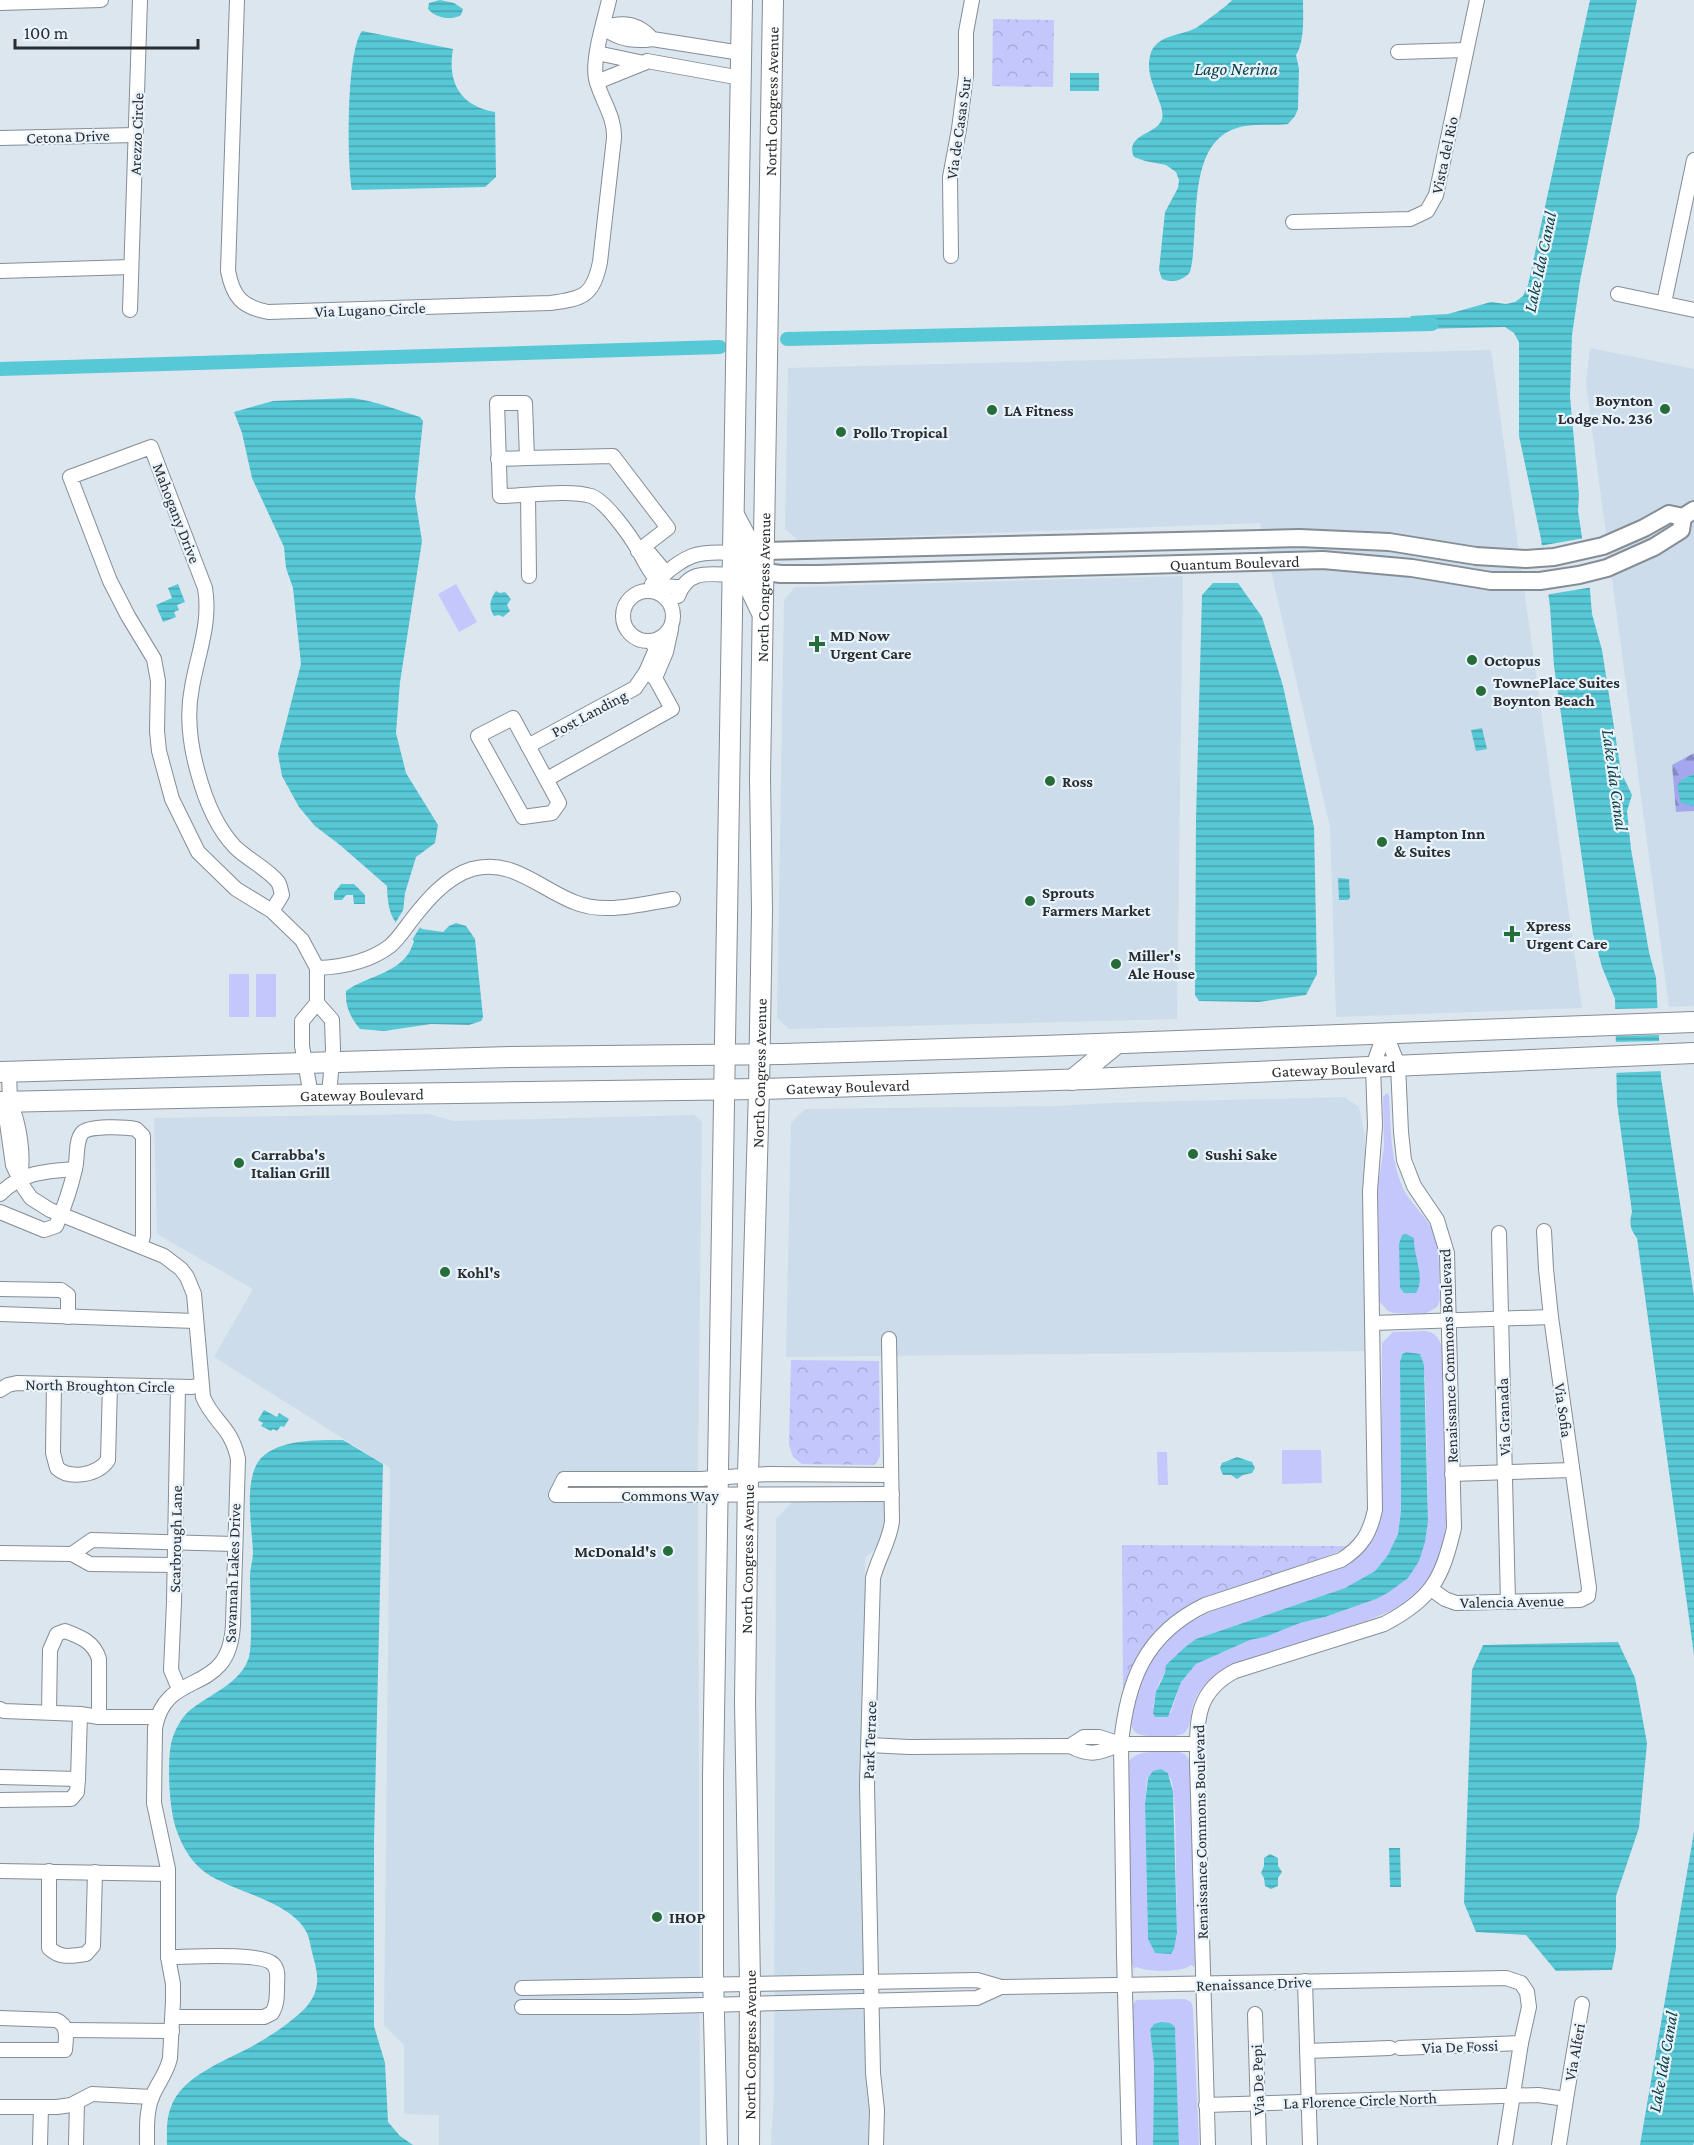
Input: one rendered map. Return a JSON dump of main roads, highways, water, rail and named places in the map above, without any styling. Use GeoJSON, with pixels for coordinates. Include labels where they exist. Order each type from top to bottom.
{"type":"FeatureCollection","features":[{"type":"Feature","properties":{"kind":"main road","name":"North Congress Avenue"},"geometry":{"type":"LineString","coordinates":[[749,2145],[750,1993],[745,1702],[762,911],[760,777],[773,0]]}},
{"type":"Feature","properties":{"kind":"main road","name":"North Congress Avenue"},"geometry":{"type":"LineString","coordinates":[[717,2145],[713,1801],[742,4]]}},
{"type":"Feature","properties":{"kind":"main road"},"geometry":{"type":"LineString","coordinates":[[742,4],[772,45]]}},
{"type":"Feature","properties":{"kind":"main road"},"geometry":{"type":"LineString","coordinates":[[741,53],[772,87]]}},
{"type":"Feature","properties":{"kind":"main road"},"geometry":{"type":"LineString","coordinates":[[733,514],[764,572]]}},
{"type":"Feature","properties":{"kind":"main road"},"geometry":{"type":"LineString","coordinates":[[733,553],[763,614]]}},
{"type":"Feature","properties":{"kind":"main road","name":"Gateway Boulevard"},"geometry":{"type":"LineString","coordinates":[[4,1072],[1116,1044],[1694,1022]]}},
{"type":"Feature","properties":{"kind":"main road"},"geometry":{"type":"LineString","coordinates":[[1072,1080],[1116,1044]]}},
{"type":"Feature","properties":{"kind":"main road","name":"Gateway Boulevard"},"geometry":{"type":"LineString","coordinates":[[5,1102],[759,1089],[1072,1080],[1694,1053]]}},
{"type":"Feature","properties":{"kind":"water"},"geometry":{"type":"Polygon","coordinates":[[[440,0],[454,3],[463,9],[461,15],[444,18],[435,15],[428,9],[429,3],[440,0]]]}},
{"type":"Feature","properties":{"kind":"water","name":"Lago Nerina"},"geometry":{"type":"Polygon","coordinates":[[[1232,0],[1303,0],[1302,36],[1296,55],[1299,69],[1298,109],[1288,124],[1237,128],[1220,137],[1209,151],[1198,191],[1190,272],[1181,279],[1166,280],[1162,279],[1159,270],[1165,212],[1178,188],[1179,180],[1176,172],[1166,165],[1134,157],[1132,149],[1137,139],[1159,124],[1162,119],[1161,106],[1150,74],[1150,56],[1153,49],[1163,39],[1193,30],[1232,0]]]}},
{"type":"Feature","properties":{"kind":"water","name":"Lake Ida Canal"},"geometry":{"type":"Polygon","coordinates":[[[1590,0],[1637,0],[1580,281],[1572,335],[1570,396],[1579,495],[1578,511],[1592,614],[1602,650],[1621,772],[1632,795],[1627,811],[1631,849],[1649,952],[1656,978],[1661,1077],[1694,1296],[1694,1655],[1637,1238],[1631,1226],[1632,1212],[1617,1103],[1615,999],[1602,967],[1593,934],[1554,666],[1550,607],[1541,539],[1519,436],[1519,342],[1514,333],[1505,327],[1419,329],[1410,316],[1448,314],[1491,302],[1506,304],[1515,302],[1523,296],[1528,285],[1590,0]]]}},
{"type":"Feature","properties":{"kind":"water"},"geometry":{"type":"Polygon","coordinates":[[[362,31],[453,49],[452,72],[459,91],[473,104],[495,112],[496,177],[485,187],[352,190],[349,156],[350,83],[357,43],[362,31]]]}},
{"type":"Feature","properties":{"kind":"water"},"geometry":{"type":"Polygon","coordinates":[[[1070,73],[1099,73],[1099,91],[1070,91],[1070,73]]]}},
{"type":"Feature","properties":{"kind":"water"},"geometry":{"type":"Polygon","coordinates":[[[352,398],[370,401],[420,417],[423,421],[415,497],[422,541],[400,682],[396,733],[406,773],[438,825],[435,843],[416,857],[405,893],[403,912],[422,929],[443,932],[456,923],[466,926],[475,939],[483,1017],[481,1021],[469,1025],[431,1024],[384,1031],[360,1029],[356,1025],[347,1006],[346,991],[395,967],[409,952],[414,941],[396,923],[390,911],[387,886],[315,826],[299,807],[282,776],[278,754],[301,664],[293,588],[286,568],[284,547],[252,478],[242,433],[234,412],[273,401],[352,398]]]}},
{"type":"Feature","properties":{"kind":"water"},"geometry":{"type":"Polygon","coordinates":[[[1213,583],[1238,583],[1262,617],[1283,686],[1314,827],[1317,974],[1306,995],[1259,1002],[1199,1001],[1195,995],[1196,819],[1202,595],[1213,583]]]}},
{"type":"Feature","properties":{"kind":"water"},"geometry":{"type":"Polygon","coordinates":[[[178,584],[185,602],[177,605],[179,610],[174,612],[176,617],[163,622],[156,605],[172,598],[168,588],[178,584]]]}},
{"type":"Feature","properties":{"kind":"water"},"geometry":{"type":"Polygon","coordinates":[[[496,591],[505,592],[511,599],[507,605],[510,611],[503,617],[494,616],[490,606],[496,591]]]}},
{"type":"Feature","properties":{"kind":"water"},"geometry":{"type":"Polygon","coordinates":[[[1482,728],[1487,749],[1476,751],[1471,730],[1482,728]]]}},
{"type":"Feature","properties":{"kind":"water"},"geometry":{"type":"Polygon","coordinates":[[[1694,774],[1694,805],[1692,806],[1681,803],[1677,786],[1682,779],[1694,774]]]}},
{"type":"Feature","properties":{"kind":"water"},"geometry":{"type":"Polygon","coordinates":[[[1338,878],[1349,879],[1350,898],[1348,900],[1339,900],[1338,878]]]}},
{"type":"Feature","properties":{"kind":"water"},"geometry":{"type":"Polygon","coordinates":[[[341,884],[354,884],[365,895],[365,904],[354,904],[353,895],[346,895],[342,900],[334,900],[334,893],[341,884]]]}},
{"type":"Feature","properties":{"kind":"water"},"geometry":{"type":"Polygon","coordinates":[[[1406,1234],[1414,1238],[1420,1280],[1416,1293],[1404,1293],[1400,1288],[1399,1244],[1402,1235],[1406,1234]]]}},
{"type":"Feature","properties":{"kind":"water"},"geometry":{"type":"Polygon","coordinates":[[[1406,1352],[1420,1354],[1424,1365],[1428,1521],[1419,1561],[1408,1578],[1376,1599],[1250,1640],[1196,1664],[1181,1682],[1168,1717],[1155,1717],[1153,1713],[1156,1692],[1165,1673],[1166,1665],[1196,1639],[1345,1588],[1375,1571],[1388,1555],[1398,1534],[1401,1511],[1400,1362],[1402,1354],[1406,1352]]]}},
{"type":"Feature","properties":{"kind":"water"},"geometry":{"type":"Polygon","coordinates":[[[264,1410],[277,1417],[279,1413],[289,1419],[284,1427],[281,1426],[277,1431],[273,1429],[271,1431],[261,1426],[263,1423],[258,1420],[264,1410]]]}},
{"type":"Feature","properties":{"kind":"water"},"geometry":{"type":"Polygon","coordinates":[[[343,1440],[383,1464],[374,1841],[374,2026],[385,2063],[388,2122],[400,2136],[413,2145],[167,2145],[169,2112],[176,2096],[184,2087],[204,2071],[267,2038],[283,2027],[307,2006],[316,1989],[317,1972],[310,1942],[299,1922],[276,1905],[217,1880],[197,1865],[189,1855],[175,1825],[169,1765],[172,1740],[183,1718],[189,1711],[232,1681],[245,1666],[249,1657],[250,1576],[253,1552],[250,1494],[251,1482],[258,1462],[265,1454],[285,1445],[297,1442],[343,1440]]]}},
{"type":"Feature","properties":{"kind":"water"},"geometry":{"type":"Polygon","coordinates":[[[1237,1457],[1252,1462],[1255,1468],[1252,1473],[1237,1479],[1231,1475],[1223,1475],[1220,1468],[1222,1463],[1237,1457]]]}},
{"type":"Feature","properties":{"kind":"water"},"geometry":{"type":"Polygon","coordinates":[[[1618,1642],[1635,1678],[1647,1743],[1639,1828],[1616,1896],[1616,1949],[1612,1970],[1556,1971],[1526,1935],[1476,1932],[1464,1903],[1472,1670],[1483,1645],[1618,1642]]]}},
{"type":"Feature","properties":{"kind":"water"},"geometry":{"type":"Polygon","coordinates":[[[1161,1769],[1168,1773],[1173,1792],[1177,1933],[1171,1954],[1155,1953],[1148,1939],[1145,1804],[1148,1778],[1153,1771],[1161,1769]]]}},
{"type":"Feature","properties":{"kind":"water","name":"Lake Ida Canal"},"geometry":{"type":"Polygon","coordinates":[[[1694,1832],[1694,2142],[1693,2145],[1640,2145],[1694,1832]]]}},
{"type":"Feature","properties":{"kind":"water"},"geometry":{"type":"Polygon","coordinates":[[[1389,1848],[1400,1848],[1401,1887],[1390,1887],[1389,1848]]]}},
{"type":"Feature","properties":{"kind":"water"},"geometry":{"type":"Polygon","coordinates":[[[1270,1854],[1278,1858],[1278,1866],[1282,1872],[1278,1878],[1278,1886],[1271,1889],[1265,1886],[1261,1873],[1264,1858],[1270,1854]]]}},
{"type":"Feature","properties":{"kind":"water"},"geometry":{"type":"Polygon","coordinates":[[[1170,2023],[1175,2027],[1179,2145],[1153,2145],[1154,2064],[1150,2030],[1154,2024],[1170,2023]]]}},
{"type":"Feature","properties":{"kind":"waterway"},"geometry":{"type":"LineString","coordinates":[[787,339],[1432,324]]}},
{"type":"Feature","properties":{"kind":"waterway"},"geometry":{"type":"LineString","coordinates":[[0,369],[720,347]]}},
{"type":"Feature","properties":{"kind":"place","name":"Boynton Lodge No. 236"},"geometry":{"type":"Point","coordinates":[1665,409]}},
{"type":"Feature","properties":{"kind":"place","name":"LA Fitness"},"geometry":{"type":"Point","coordinates":[992,410]}},
{"type":"Feature","properties":{"kind":"place","name":"Pollo Tropical"},"geometry":{"type":"Point","coordinates":[841,432]}},
{"type":"Feature","properties":{"kind":"place","name":"MD Now Urgent Care"},"geometry":{"type":"Point","coordinates":[817,644]}},
{"type":"Feature","properties":{"kind":"place","name":"Octopus"},"geometry":{"type":"Point","coordinates":[1472,660]}},
{"type":"Feature","properties":{"kind":"place","name":"TownePlace Suites Boynton Beach"},"geometry":{"type":"Point","coordinates":[1481,691]}},
{"type":"Feature","properties":{"kind":"place","name":"Ross"},"geometry":{"type":"Point","coordinates":[1050,781]}},
{"type":"Feature","properties":{"kind":"place","name":"Hampton Inn & Suites"},"geometry":{"type":"Point","coordinates":[1382,842]}},
{"type":"Feature","properties":{"kind":"place","name":"Sprouts Farmers Market"},"geometry":{"type":"Point","coordinates":[1030,901]}},
{"type":"Feature","properties":{"kind":"place","name":"Xpress Urgent Care"},"geometry":{"type":"Point","coordinates":[1512,934]}},
{"type":"Feature","properties":{"kind":"place","name":"Miller's Ale House"},"geometry":{"type":"Point","coordinates":[1116,964]}},
{"type":"Feature","properties":{"kind":"place","name":"Sushi Sake"},"geometry":{"type":"Point","coordinates":[1193,1154]}},
{"type":"Feature","properties":{"kind":"place","name":"Carrabba's Italian Grill"},"geometry":{"type":"Point","coordinates":[239,1163]}},
{"type":"Feature","properties":{"kind":"place","name":"Kohl's"},"geometry":{"type":"Point","coordinates":[445,1272]}},
{"type":"Feature","properties":{"kind":"place","name":"McDonald's"},"geometry":{"type":"Point","coordinates":[668,1551]}},
{"type":"Feature","properties":{"kind":"place","name":"IHOP"},"geometry":{"type":"Point","coordinates":[657,1917]}}]}
